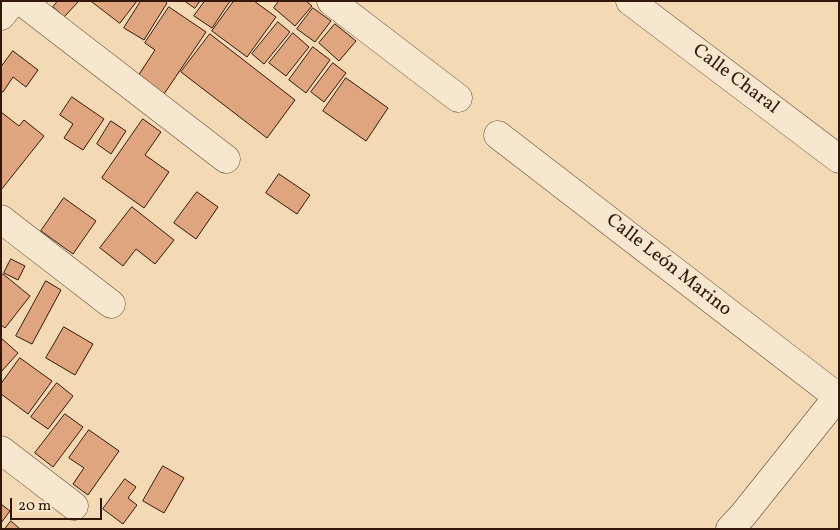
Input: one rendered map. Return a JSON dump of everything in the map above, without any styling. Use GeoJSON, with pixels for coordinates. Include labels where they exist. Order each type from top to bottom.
{"type":"FeatureCollection","features":[{"type":"Feature","properties":{"kind":"street"},"geometry":{"type":"LineString","coordinates":[[1,16],[13,1]]}},
{"type":"Feature","properties":{"kind":"street"},"geometry":{"type":"LineString","coordinates":[[21,1],[226,158]]}},
{"type":"Feature","properties":{"kind":"street"},"geometry":{"type":"LineString","coordinates":[[331,1],[458,98]]}},
{"type":"Feature","properties":{"kind":"street","name":"Calle Charal"},"geometry":{"type":"LineString","coordinates":[[630,1],[839,159]]}},
{"type":"Feature","properties":{"kind":"street","name":"Calle León Marino"},"geometry":{"type":"LineString","coordinates":[[498,135],[838,396]]}},
{"type":"Feature","properties":{"kind":"street"},"geometry":{"type":"LineString","coordinates":[[1,220],[112,304]]}},
{"type":"Feature","properties":{"kind":"street"},"geometry":{"type":"LineString","coordinates":[[730,529],[838,396]]}},
{"type":"Feature","properties":{"kind":"street"},"geometry":{"type":"LineString","coordinates":[[1,450],[74,506]]}},
{"type":"Feature","properties":{"kind":"building"},"geometry":{"type":"Polygon","coordinates":[[[58,1],[79,1],[64,17],[53,7],[58,1]]]}},
{"type":"Feature","properties":{"kind":"building"},"geometry":{"type":"Polygon","coordinates":[[[91,1],[137,1],[120,23],[91,1]]]}},
{"type":"Feature","properties":{"kind":"building"},"geometry":{"type":"Polygon","coordinates":[[[141,1],[165,1],[167,3],[144,40],[124,28],[141,1]]]}},
{"type":"Feature","properties":{"kind":"building"},"geometry":{"type":"Polygon","coordinates":[[[185,1],[200,1],[195,8],[185,1]]]}},
{"type":"Feature","properties":{"kind":"building"},"geometry":{"type":"Polygon","coordinates":[[[205,1],[230,1],[212,28],[194,16],[205,1]]]}},
{"type":"Feature","properties":{"kind":"building"},"geometry":{"type":"Polygon","coordinates":[[[234,1],[254,1],[276,17],[247,57],[212,31],[234,1]]]}},
{"type":"Feature","properties":{"kind":"building"},"geometry":{"type":"Polygon","coordinates":[[[279,1],[306,1],[312,6],[295,26],[274,8],[279,1]]]}},
{"type":"Feature","properties":{"kind":"building"},"geometry":{"type":"Polygon","coordinates":[[[169,7],[206,32],[164,94],[138,76],[155,50],[145,43],[169,7]]]}},
{"type":"Feature","properties":{"kind":"building"},"geometry":{"type":"Polygon","coordinates":[[[313,8],[331,21],[315,42],[297,29],[313,8]]]}},
{"type":"Feature","properties":{"kind":"building"},"geometry":{"type":"Polygon","coordinates":[[[278,22],[290,32],[264,64],[252,54],[278,22]]]}},
{"type":"Feature","properties":{"kind":"building"},"geometry":{"type":"Polygon","coordinates":[[[335,24],[356,41],[339,61],[319,43],[335,24]]]}},
{"type":"Feature","properties":{"kind":"building"},"geometry":{"type":"Polygon","coordinates":[[[293,33],[309,47],[286,76],[269,63],[293,33]]]}},
{"type":"Feature","properties":{"kind":"building"},"geometry":{"type":"Polygon","coordinates":[[[210,34],[295,100],[267,138],[181,72],[210,34]]]}},
{"type":"Feature","properties":{"kind":"building"},"geometry":{"type":"Polygon","coordinates":[[[313,47],[330,60],[306,93],[289,80],[313,47]]]}},
{"type":"Feature","properties":{"kind":"building"},"geometry":{"type":"Polygon","coordinates":[[[13,51],[38,70],[26,87],[13,77],[3,92],[1,91],[1,67],[13,51]]]}},
{"type":"Feature","properties":{"kind":"building"},"geometry":{"type":"Polygon","coordinates":[[[333,63],[346,73],[324,102],[311,92],[333,63]]]}},
{"type":"Feature","properties":{"kind":"building"},"geometry":{"type":"Polygon","coordinates":[[[346,78],[388,108],[366,141],[323,111],[346,78]]]}},
{"type":"Feature","properties":{"kind":"building"},"geometry":{"type":"Polygon","coordinates":[[[72,97],[104,119],[83,150],[64,138],[73,124],[60,115],[72,97]]]}},
{"type":"Feature","properties":{"kind":"building"},"geometry":{"type":"Polygon","coordinates":[[[1,112],[19,126],[24,120],[44,136],[1,190],[1,112]]]}},
{"type":"Feature","properties":{"kind":"building"},"geometry":{"type":"Polygon","coordinates":[[[143,119],[161,132],[145,155],[169,172],[144,208],[102,178],[143,119]]]}},
{"type":"Feature","properties":{"kind":"building"},"geometry":{"type":"Polygon","coordinates":[[[111,121],[126,131],[111,154],[97,144],[111,121]]]}},
{"type":"Feature","properties":{"kind":"building"},"geometry":{"type":"Polygon","coordinates":[[[279,174],[310,195],[297,214],[266,193],[279,174]]]}},
{"type":"Feature","properties":{"kind":"building"},"geometry":{"type":"Polygon","coordinates":[[[197,192],[218,207],[196,239],[174,223],[197,192]]]}},
{"type":"Feature","properties":{"kind":"building"},"geometry":{"type":"Polygon","coordinates":[[[64,198],[96,221],[73,254],[41,231],[64,198]]]}},
{"type":"Feature","properties":{"kind":"building"},"geometry":{"type":"Polygon","coordinates":[[[132,207],[174,240],[155,264],[136,249],[123,266],[100,248],[132,207]]]}},
{"type":"Feature","properties":{"kind":"building"},"geometry":{"type":"Polygon","coordinates":[[[11,259],[25,266],[18,280],[4,273],[11,259]]]}},
{"type":"Feature","properties":{"kind":"building"},"geometry":{"type":"Polygon","coordinates":[[[3,274],[30,296],[5,328],[1,325],[1,276],[3,274]]]}},
{"type":"Feature","properties":{"kind":"building"},"geometry":{"type":"Polygon","coordinates":[[[46,281],[61,290],[32,344],[16,336],[46,281]]]}},
{"type":"Feature","properties":{"kind":"building"},"geometry":{"type":"Polygon","coordinates":[[[64,327],[93,344],[75,375],[46,358],[64,327]]]}},
{"type":"Feature","properties":{"kind":"building"},"geometry":{"type":"Polygon","coordinates":[[[1,338],[18,353],[1,372],[1,338]]]}},
{"type":"Feature","properties":{"kind":"building"},"geometry":{"type":"Polygon","coordinates":[[[20,358],[52,381],[28,414],[1,394],[1,384],[20,358]]]}},
{"type":"Feature","properties":{"kind":"building"},"geometry":{"type":"Polygon","coordinates":[[[57,383],[73,396],[48,429],[31,417],[57,383]]]}},
{"type":"Feature","properties":{"kind":"building"},"geometry":{"type":"Polygon","coordinates":[[[65,414],[83,427],[53,467],[35,453],[65,414]]]}},
{"type":"Feature","properties":{"kind":"building"},"geometry":{"type":"Polygon","coordinates":[[[89,430],[119,451],[88,495],[73,484],[84,468],[69,458],[89,430]]]}},
{"type":"Feature","properties":{"kind":"building"},"geometry":{"type":"Polygon","coordinates":[[[163,466],[184,478],[164,513],[143,501],[163,466]]]}},
{"type":"Feature","properties":{"kind":"building"},"geometry":{"type":"Polygon","coordinates":[[[125,479],[136,487],[128,498],[137,505],[123,524],[103,509],[125,479]]]}},
{"type":"Feature","properties":{"kind":"building"},"geometry":{"type":"Polygon","coordinates":[[[1,504],[10,511],[1,523],[1,504]]]}},
{"type":"Feature","properties":{"kind":"building"},"geometry":{"type":"Polygon","coordinates":[[[11,521],[20,529],[5,529],[11,521]]]}}]}
